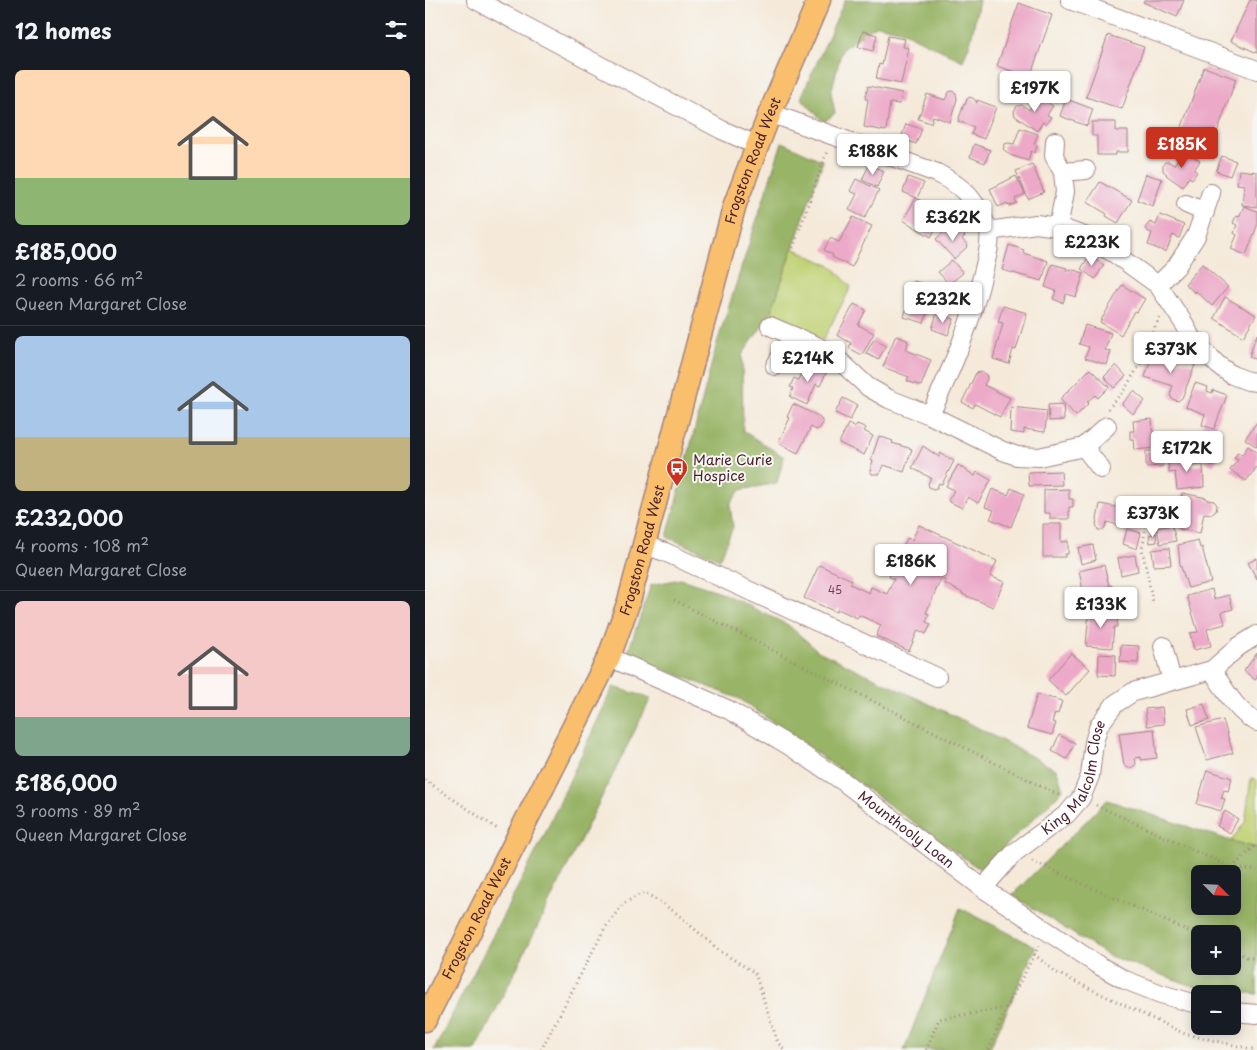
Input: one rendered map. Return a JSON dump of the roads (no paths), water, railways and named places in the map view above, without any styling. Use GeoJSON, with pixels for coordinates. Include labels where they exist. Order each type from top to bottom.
{"type":"FeatureCollection","features":[{"type":"Feature","properties":{"kind":"main road","name":"Frogston Road West"},"geometry":{"type":"LineString","coordinates":[[425,1020],[609,657],[629,601],[735,204],[756,145],[819,0]]}},
{"type":"Feature","properties":{"kind":"street"},"geometry":{"type":"LineString","coordinates":[[476,0],[722,130],[756,145]]}},
{"type":"Feature","properties":{"kind":"street"},"geometry":{"type":"LineString","coordinates":[[1070,0],[1257,70]]}},
{"type":"Feature","properties":{"kind":"street"},"geometry":{"type":"LineString","coordinates":[[770,113],[832,137],[937,173],[954,182],[979,209],[989,231],[988,250],[968,329],[930,415]]}},
{"type":"Feature","properties":{"kind":"street"},"geometry":{"type":"LineString","coordinates":[[1055,140],[1054,156],[1063,172],[1065,192],[1057,227]]}},
{"type":"Feature","properties":{"kind":"street"},"geometry":{"type":"LineString","coordinates":[[1063,172],[1086,170]]}},
{"type":"Feature","properties":{"kind":"street"},"geometry":{"type":"LineString","coordinates":[[1158,285],[1175,267],[1196,236],[1211,193]]}},
{"type":"Feature","properties":{"kind":"street"},"geometry":{"type":"LineString","coordinates":[[1186,204],[1205,212]]}},
{"type":"Feature","properties":{"kind":"street"},"geometry":{"type":"LineString","coordinates":[[989,231],[1036,224],[1057,227],[1084,236],[1115,254],[1158,285],[1169,304],[1185,325],[1191,338],[1218,365],[1232,375],[1257,382]]}},
{"type":"Feature","properties":{"kind":"street"},"geometry":{"type":"LineString","coordinates":[[770,326],[817,346],[841,362],[868,387],[889,399],[930,415],[1003,452],[1017,456],[1039,457],[1084,447],[1107,426]]}},
{"type":"Feature","properties":{"kind":"street"},"geometry":{"type":"LineString","coordinates":[[775,366],[793,336]]}},
{"type":"Feature","properties":{"kind":"street"},"geometry":{"type":"LineString","coordinates":[[1084,447],[1101,469]]}},
{"type":"Feature","properties":{"kind":"street"},"geometry":{"type":"LineString","coordinates":[[644,545],[665,552],[937,677]]}},
{"type":"Feature","properties":{"kind":"street","name":"King Malcolm Close"},"geometry":{"type":"LineString","coordinates":[[984,890],[990,880],[1014,853],[1067,814],[1079,801],[1090,776],[1094,742],[1099,725],[1115,704],[1133,692],[1212,670],[1238,647],[1257,635]]}},
{"type":"Feature","properties":{"kind":"street"},"geometry":{"type":"LineString","coordinates":[[1163,646],[1172,681]]}},
{"type":"Feature","properties":{"kind":"street","name":"Mounthooly Loan"},"geometry":{"type":"LineString","coordinates":[[609,657],[729,710],[788,744],[844,782],[984,890],[1097,965],[1125,980],[1161,994],[1191,1002]]}},
{"type":"Feature","properties":{"kind":"street"},"geometry":{"type":"LineString","coordinates":[[1212,670],[1235,703],[1250,718],[1257,722]]}},
{"type":"Feature","properties":{"kind":"street"},"geometry":{"type":"LineString","coordinates":[[1241,1013],[1257,1014]]}},
{"type":"Feature","properties":{"kind":"place","name":"Marie Curie Hospice"},"geometry":{"type":"Point","coordinates":[677,487]}}]}
